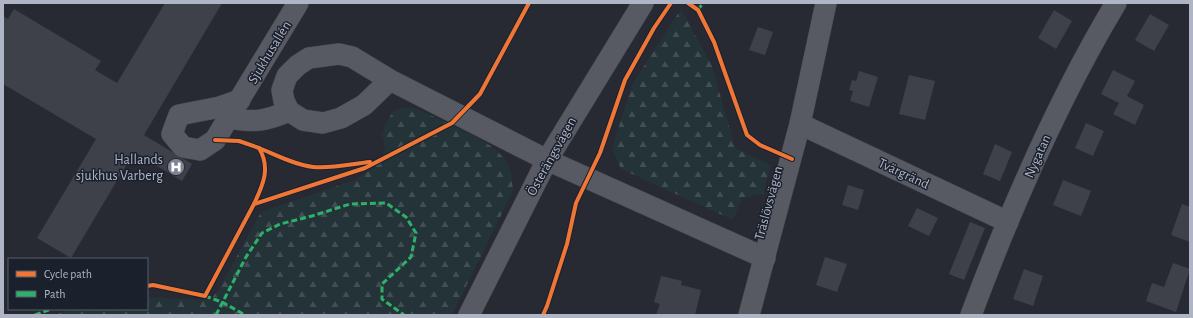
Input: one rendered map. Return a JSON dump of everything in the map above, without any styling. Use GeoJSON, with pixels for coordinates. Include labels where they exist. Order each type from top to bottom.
{"type":"FeatureCollection","features":[{"type":"Feature","properties":{"kind":"street","name":"Sjukhusallén"},"geometry":{"type":"LineString","coordinates":[[240,100],[220,107],[179,115],[172,134],[183,147],[200,150],[215,140],[240,100],[298,3]]}},
{"type":"Feature","properties":{"kind":"street","name":"Österängsvägen"},"geometry":{"type":"LineString","coordinates":[[469,315],[643,3]]}},
{"type":"Feature","properties":{"kind":"street","name":"Österängsvägen"},"geometry":{"type":"LineString","coordinates":[[483,315],[553,162],[656,3]]}},
{"type":"Feature","properties":{"kind":"street","name":"Träslövsvägen"},"geometry":{"type":"LineString","coordinates":[[749,315],[800,124],[826,3]]}},
{"type":"Feature","properties":{"kind":"street","name":"Nygatan"},"geometry":{"type":"LineString","coordinates":[[971,315],[1008,222],[1062,102],[1095,38],[1116,3]]}},
{"type":"Feature","properties":{"kind":"street"},"geometry":{"type":"LineString","coordinates":[[390,80],[364,105],[341,118],[323,123],[303,120],[289,111],[284,102],[282,90],[287,76],[298,65],[309,58],[338,54],[352,57],[390,80],[553,162],[765,258]]}},
{"type":"Feature","properties":{"kind":"street"},"geometry":{"type":"LineString","coordinates":[[229,118],[248,122],[269,120],[289,111]]}},
{"type":"Feature","properties":{"kind":"street","name":"Tvärgränd"},"geometry":{"type":"LineString","coordinates":[[800,124],[1008,222]]}},
{"type":"Feature","properties":{"kind":"green space"},"geometry":{"type":"Polygon","coordinates":[[[681,9],[712,66],[735,148],[771,165],[763,194],[742,198],[733,220],[621,169],[612,148],[632,85],[681,9]]]}},
{"type":"Feature","properties":{"kind":"green space"},"geometry":{"type":"Polygon","coordinates":[[[404,107],[416,108],[480,139],[495,149],[505,159],[511,172],[513,191],[452,315],[54,315],[70,310],[148,310],[148,297],[200,300],[211,299],[219,289],[261,212],[355,180],[380,163],[385,148],[382,134],[388,119],[394,111],[404,107]]]}},
{"type":"Feature","properties":{"kind":"building"},"geometry":{"type":"Polygon","coordinates":[[[165,3],[222,3],[144,135],[192,164],[182,181],[134,152],[71,258],[37,238],[96,139],[3,84],[3,16],[8,19],[14,9],[101,61],[95,70],[117,83],[165,3]]]}},
{"type":"Feature","properties":{"kind":"building"},"geometry":{"type":"Polygon","coordinates":[[[1054,10],[1072,21],[1056,49],[1038,38],[1054,10]]]}},
{"type":"Feature","properties":{"kind":"building"},"geometry":{"type":"Polygon","coordinates":[[[1150,14],[1169,25],[1154,51],[1135,40],[1150,14]]]}},
{"type":"Feature","properties":{"kind":"building"},"geometry":{"type":"Polygon","coordinates":[[[758,27],[773,32],[765,55],[749,50],[758,27]]]}},
{"type":"Feature","properties":{"kind":"building"},"geometry":{"type":"Polygon","coordinates":[[[1113,70],[1135,81],[1127,96],[1144,105],[1135,125],[1113,114],[1119,103],[1101,94],[1113,70]]]}},
{"type":"Feature","properties":{"kind":"building"},"geometry":{"type":"Polygon","coordinates":[[[859,71],[878,77],[869,107],[850,101],[853,91],[849,90],[852,80],[856,81],[859,71]]]}},
{"type":"Feature","properties":{"kind":"building"},"geometry":{"type":"Polygon","coordinates":[[[909,75],[935,81],[925,120],[899,114],[909,75]]]}},
{"type":"Feature","properties":{"kind":"building"},"geometry":{"type":"Polygon","coordinates":[[[1086,123],[1104,131],[1093,156],[1075,148],[1086,123]]]}},
{"type":"Feature","properties":{"kind":"building"},"geometry":{"type":"Polygon","coordinates":[[[995,144],[1012,152],[1000,181],[983,174],[995,144]]]}},
{"type":"Feature","properties":{"kind":"building"},"geometry":{"type":"Polygon","coordinates":[[[1063,180],[1091,191],[1081,216],[1053,205],[1063,180]]]}},
{"type":"Feature","properties":{"kind":"building"},"geometry":{"type":"Polygon","coordinates":[[[848,185],[864,190],[858,210],[842,205],[848,185]]]}},
{"type":"Feature","properties":{"kind":"building"},"geometry":{"type":"Polygon","coordinates":[[[1182,204],[1190,207],[1190,242],[1171,235],[1182,204]]]}},
{"type":"Feature","properties":{"kind":"building"},"geometry":{"type":"Polygon","coordinates":[[[917,208],[938,218],[929,236],[908,226],[917,208]]]}},
{"type":"Feature","properties":{"kind":"building"},"geometry":{"type":"Polygon","coordinates":[[[970,222],[985,228],[964,280],[949,274],[970,222]]]}},
{"type":"Feature","properties":{"kind":"building"},"geometry":{"type":"Polygon","coordinates":[[[825,257],[847,264],[837,292],[816,285],[825,257]]]}},
{"type":"Feature","properties":{"kind":"building"},"geometry":{"type":"Polygon","coordinates":[[[1173,263],[1190,269],[1176,312],[1146,301],[1152,283],[1164,287],[1173,263]]]}},
{"type":"Feature","properties":{"kind":"building"},"geometry":{"type":"Polygon","coordinates":[[[1024,269],[1043,276],[1033,306],[1013,299],[1024,269]]]}},
{"type":"Feature","properties":{"kind":"building"},"geometry":{"type":"Polygon","coordinates":[[[661,276],[682,281],[681,285],[701,290],[695,315],[656,315],[660,304],[654,302],[661,276]]]}},
{"type":"Feature","properties":{"kind":"marked path"},"geometry":{"type":"LineString","coordinates":[[698,10],[703,3]]}},
{"type":"Feature","properties":{"kind":"marked path"},"geometry":{"type":"LineString","coordinates":[[216,315],[246,257],[262,233],[280,224],[350,204],[386,203],[406,217],[416,233],[411,257],[382,284],[382,299],[404,315]]}},
{"type":"Feature","properties":{"kind":"marked path"},"geometry":{"type":"LineString","coordinates":[[205,296],[222,302],[245,315]]}},
{"type":"Feature","properties":{"kind":"marked path"},"geometry":{"type":"LineString","coordinates":[[35,315],[48,310]]}},
{"type":"Feature","properties":{"kind":"cycle path"},"geometry":{"type":"LineString","coordinates":[[148,286],[153,285],[205,296],[254,204],[365,168],[452,123],[480,94],[529,3]]}},
{"type":"Feature","properties":{"kind":"cycle path"},"geometry":{"type":"LineString","coordinates":[[543,315],[567,244],[576,203],[600,153],[625,80],[654,28],[671,3]]}},
{"type":"Feature","properties":{"kind":"cycle path"},"geometry":{"type":"LineString","coordinates":[[688,3],[698,10],[714,42],[747,135],[760,145],[792,159]]}},
{"type":"Feature","properties":{"kind":"cycle path"},"geometry":{"type":"LineString","coordinates":[[215,140],[239,141],[259,148],[263,155],[265,169],[263,183],[254,204]]}},
{"type":"Feature","properties":{"kind":"cycle path"},"geometry":{"type":"LineString","coordinates":[[259,148],[292,162],[313,167],[334,167],[370,162]]}},
{"type":"Feature","properties":{"kind":"place","name":"Hallands sjukhus Varberg"},"geometry":{"type":"Point","coordinates":[176,167]}}]}
